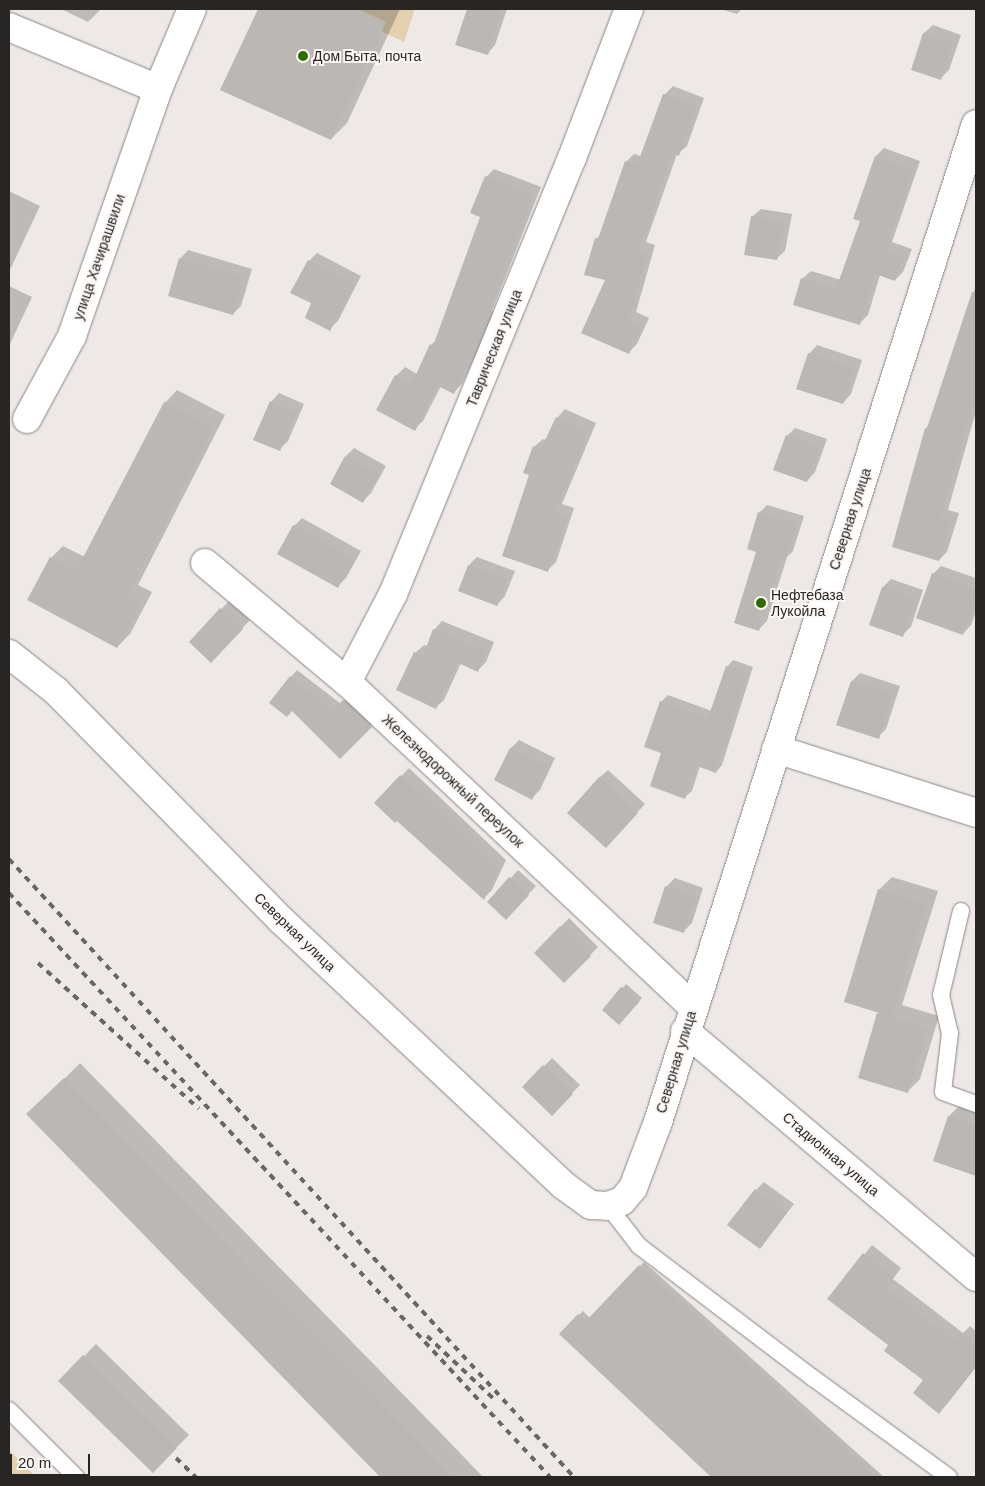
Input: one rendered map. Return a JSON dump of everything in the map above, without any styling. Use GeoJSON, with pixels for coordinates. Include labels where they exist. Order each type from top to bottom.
{"type":"FeatureCollection","features":[{"type":"Feature","properties":{"kind":"street","name":"улица Хачирашвили"},"geometry":{"type":"LineString","coordinates":[[28,419],[72,336],[158,89],[192,9]]}},
{"type":"Feature","properties":{"kind":"street","name":"Таврическая улица"},"geometry":{"type":"LineString","coordinates":[[347,682],[394,594],[572,158],[629,9]]}},
{"type":"Feature","properties":{"kind":"street"},"geometry":{"type":"LineString","coordinates":[[9,27],[158,89]]}},
{"type":"Feature","properties":{"kind":"street","name":"Северная улица"},"geometry":{"type":"LineString","coordinates":[[9,654],[56,691],[281,920],[563,1185],[591,1205],[608,1206],[622,1201],[633,1188],[658,1122],[689,1019],[976,124]]}},
{"type":"Feature","properties":{"kind":"street","name":"Железнодорожный переулок"},"geometry":{"type":"LineString","coordinates":[[205,563],[347,682],[689,1019]]}},
{"type":"Feature","properties":{"kind":"street"},"geometry":{"type":"LineString","coordinates":[[776,749],[976,813]]}},
{"type":"Feature","properties":{"kind":"street","name":"Стадионная улица"},"geometry":{"type":"LineString","coordinates":[[689,1019],[976,1277]]}},
{"type":"Feature","properties":{"kind":"lane"},"geometry":{"type":"LineString","coordinates":[[961,911],[941,995],[950,1033],[943,1092],[976,1104]]}},
{"type":"Feature","properties":{"kind":"lane"},"geometry":{"type":"LineString","coordinates":[[608,1206],[639,1246],[813,1378],[949,1477]]}},
{"type":"Feature","properties":{"kind":"lane"},"geometry":{"type":"LineString","coordinates":[[9,1410],[76,1477]]}},
{"type":"Feature","properties":{"kind":"shaded area"},"geometry":{"type":"Polygon","coordinates":[[[335,9],[415,9],[404,42],[335,9]]]}},
{"type":"Feature","properties":{"kind":"shaded area"},"geometry":{"type":"Polygon","coordinates":[[[9,1450],[36,1477],[9,1477],[9,1450]]]}},
{"type":"Feature","properties":{"kind":"building","name":"Дом Быта, почта"},"geometry":{"type":"Polygon","coordinates":[[[258,9],[358,9],[386,22],[331,140],[220,90],[258,9]]]}},
{"type":"Feature","properties":{"kind":"building"},"geometry":{"type":"Polygon","coordinates":[[[467,9],[503,9],[488,55],[455,45],[467,9]]]}},
{"type":"Feature","properties":{"kind":"building"},"geometry":{"type":"Polygon","coordinates":[[[923,33],[953,43],[941,80],[911,70],[923,33]]]}},
{"type":"Feature","properties":{"kind":"building"},"geometry":{"type":"Polygon","coordinates":[[[663,94],[697,107],[679,156],[672,153],[639,251],[648,253],[628,320],[642,326],[629,354],[581,333],[605,280],[584,275],[595,238],[598,239],[625,161],[637,165],[663,94]]]}},
{"type":"Feature","properties":{"kind":"building"},"geometry":{"type":"Polygon","coordinates":[[[875,156],[913,169],[885,250],[904,257],[895,281],[875,274],[860,325],[793,305],[801,278],[836,289],[860,221],[853,219],[875,156]]]}},
{"type":"Feature","properties":{"kind":"building"},"geometry":{"type":"Polygon","coordinates":[[[485,176],[533,196],[485,320],[488,321],[454,394],[438,386],[415,431],[376,410],[395,375],[412,383],[430,344],[433,346],[480,217],[470,213],[485,176]]]}},
{"type":"Feature","properties":{"kind":"building"},"geometry":{"type":"Polygon","coordinates":[[[751,216],[784,222],[777,260],[744,255],[751,216]]]}},
{"type":"Feature","properties":{"kind":"building"},"geometry":{"type":"Polygon","coordinates":[[[179,258],[244,277],[233,315],[168,296],[179,258]]]}},
{"type":"Feature","properties":{"kind":"building"},"geometry":{"type":"Polygon","coordinates":[[[308,260],[354,285],[330,331],[305,318],[311,303],[290,293],[308,260]]]}},
{"type":"Feature","properties":{"kind":"building"},"geometry":{"type":"Polygon","coordinates":[[[972,292],[976,293],[976,408],[972,407],[941,518],[951,521],[939,561],[892,547],[925,428],[927,428],[972,292]]]}},
{"type":"Feature","properties":{"kind":"building"},"geometry":{"type":"Polygon","coordinates":[[[808,353],[855,368],[843,404],[796,389],[808,353]]]}},
{"type":"Feature","properties":{"kind":"building"},"geometry":{"type":"Polygon","coordinates":[[[270,401],[297,412],[280,451],[253,440],[270,401]]]}},
{"type":"Feature","properties":{"kind":"building"},"geometry":{"type":"Polygon","coordinates":[[[164,402],[214,428],[126,598],[140,605],[117,648],[27,600],[50,557],[76,571],[164,402]]]}},
{"type":"Feature","properties":{"kind":"building"},"geometry":{"type":"Polygon","coordinates":[[[556,417],[588,431],[555,512],[567,516],[548,572],[502,556],[529,475],[523,473],[533,446],[541,449],[556,417]]]}},
{"type":"Feature","properties":{"kind":"building"},"geometry":{"type":"Polygon","coordinates":[[[786,435],[820,447],[807,482],[773,470],[786,435]]]}},
{"type":"Feature","properties":{"kind":"building"},"geometry":{"type":"Polygon","coordinates":[[[345,456],[379,474],[363,503],[330,484],[345,456]]]}},
{"type":"Feature","properties":{"kind":"building"},"geometry":{"type":"Polygon","coordinates":[[[758,512],[797,524],[785,561],[781,559],[759,631],[734,623],[756,552],[747,549],[758,512]]]}},
{"type":"Feature","properties":{"kind":"building"},"geometry":{"type":"Polygon","coordinates":[[[293,525],[354,559],[338,588],[277,554],[293,525]]]}},
{"type":"Feature","properties":{"kind":"building"},"geometry":{"type":"Polygon","coordinates":[[[468,565],[507,579],[497,606],[458,591],[468,565]]]}},
{"type":"Feature","properties":{"kind":"building"},"geometry":{"type":"Polygon","coordinates":[[[932,573],[976,589],[976,600],[963,635],[916,618],[932,573]]]}},
{"type":"Feature","properties":{"kind":"building"},"geometry":{"type":"Polygon","coordinates":[[[882,587],[916,598],[903,637],[869,625],[882,587]]]}},
{"type":"Feature","properties":{"kind":"building"},"geometry":{"type":"Polygon","coordinates":[[[220,608],[243,629],[211,663],[189,642],[220,608]]]}},
{"type":"Feature","properties":{"kind":"building"},"geometry":{"type":"Polygon","coordinates":[[[433,629],[487,651],[478,672],[458,663],[436,709],[396,690],[414,652],[423,656],[433,629]]]}},
{"type":"Feature","properties":{"kind":"building"},"geometry":{"type":"Polygon","coordinates":[[[726,666],[748,673],[716,773],[697,766],[685,799],[650,786],[661,753],[644,747],[660,701],[708,718],[726,666]]]}},
{"type":"Feature","properties":{"kind":"building"},"geometry":{"type":"Polygon","coordinates":[[[290,676],[333,710],[343,700],[372,727],[340,759],[292,711],[287,717],[269,703],[290,676]]]}},
{"type":"Feature","properties":{"kind":"building"},"geometry":{"type":"Polygon","coordinates":[[[851,681],[893,694],[879,739],[836,725],[851,681]]]}},
{"type":"Feature","properties":{"kind":"building"},"geometry":{"type":"Polygon","coordinates":[[[510,748],[548,767],[532,800],[494,780],[510,748]]]}},
{"type":"Feature","properties":{"kind":"building"},"geometry":{"type":"Polygon","coordinates":[[[400,775],[499,869],[484,900],[397,821],[395,823],[374,803],[400,775]]]}},
{"type":"Feature","properties":{"kind":"building"},"geometry":{"type":"Polygon","coordinates":[[[599,777],[638,813],[606,848],[567,813],[599,777]]]}},
{"type":"Feature","properties":{"kind":"building"},"geometry":{"type":"Polygon","coordinates":[[[509,877],[529,895],[506,920],[487,902],[509,877]]]}},
{"type":"Feature","properties":{"kind":"building"},"geometry":{"type":"Polygon","coordinates":[[[665,886],[696,896],[684,933],[653,923],[665,886]]]}},
{"type":"Feature","properties":{"kind":"building"},"geometry":{"type":"Polygon","coordinates":[[[878,889],[926,904],[892,1017],[844,1002],[878,889]]]}},
{"type":"Feature","properties":{"kind":"building"},"geometry":{"type":"Polygon","coordinates":[[[560,926],[591,956],[564,983],[534,953],[560,926]]]}},
{"type":"Feature","properties":{"kind":"building"},"geometry":{"type":"Polygon","coordinates":[[[621,987],[639,1002],[619,1025],[602,1010],[621,987]]]}},
{"type":"Feature","properties":{"kind":"building"},"geometry":{"type":"Polygon","coordinates":[[[877,1013],[927,1028],[908,1093],[858,1078],[877,1013]]]}},
{"type":"Feature","properties":{"kind":"building"},"geometry":{"type":"Polygon","coordinates":[[[543,1065],[573,1094],[552,1116],[522,1087],[543,1065]]]}},
{"type":"Feature","properties":{"kind":"building"},"geometry":{"type":"Polygon","coordinates":[[[64,1078],[452,1477],[380,1477],[26,1114],[64,1078]]]}},
{"type":"Feature","properties":{"kind":"building"},"geometry":{"type":"Polygon","coordinates":[[[948,1116],[976,1125],[976,1176],[933,1161],[948,1116]]]}},
{"type":"Feature","properties":{"kind":"building"},"geometry":{"type":"Polygon","coordinates":[[[755,1189],[787,1213],[760,1249],[727,1225],[755,1189]]]}},
{"type":"Feature","properties":{"kind":"building"},"geometry":{"type":"Polygon","coordinates":[[[863,1253],[894,1277],[885,1288],[955,1341],[961,1333],[976,1346],[976,1367],[939,1414],[913,1393],[923,1380],[884,1351],[888,1345],[827,1299],[863,1253]]]}},
{"type":"Feature","properties":{"kind":"building"},"geometry":{"type":"Polygon","coordinates":[[[639,1265],[876,1477],[711,1477],[559,1334],[578,1314],[586,1321],[639,1265]]]}},
{"type":"Feature","properties":{"kind":"building"},"geometry":{"type":"Polygon","coordinates":[[[83,1355],[177,1448],[153,1473],[58,1381],[83,1355]]]}},
{"type":"Feature","properties":{"kind":"railway"},"geometry":{"type":"LineString","coordinates":[[9,859],[574,1477]]}},
{"type":"Feature","properties":{"kind":"railway"},"geometry":{"type":"LineString","coordinates":[[9,893],[550,1477]]}},
{"type":"Feature","properties":{"kind":"railway"},"geometry":{"type":"LineString","coordinates":[[38,963],[199,1109]]}},
{"type":"Feature","properties":{"kind":"railway"},"geometry":{"type":"LineString","coordinates":[[427,1336],[496,1401]]}},
{"type":"Feature","properties":{"kind":"railway"},"geometry":{"type":"LineString","coordinates":[[176,1458],[196,1477]]}},
{"type":"Feature","properties":{"kind":"place","name":"Дом Быта, почта"},"geometry":{"type":"Point","coordinates":[303,56]}},
{"type":"Feature","properties":{"kind":"place","name":"Нефтебаза Лукойла"},"geometry":{"type":"Point","coordinates":[761,603]}}]}
